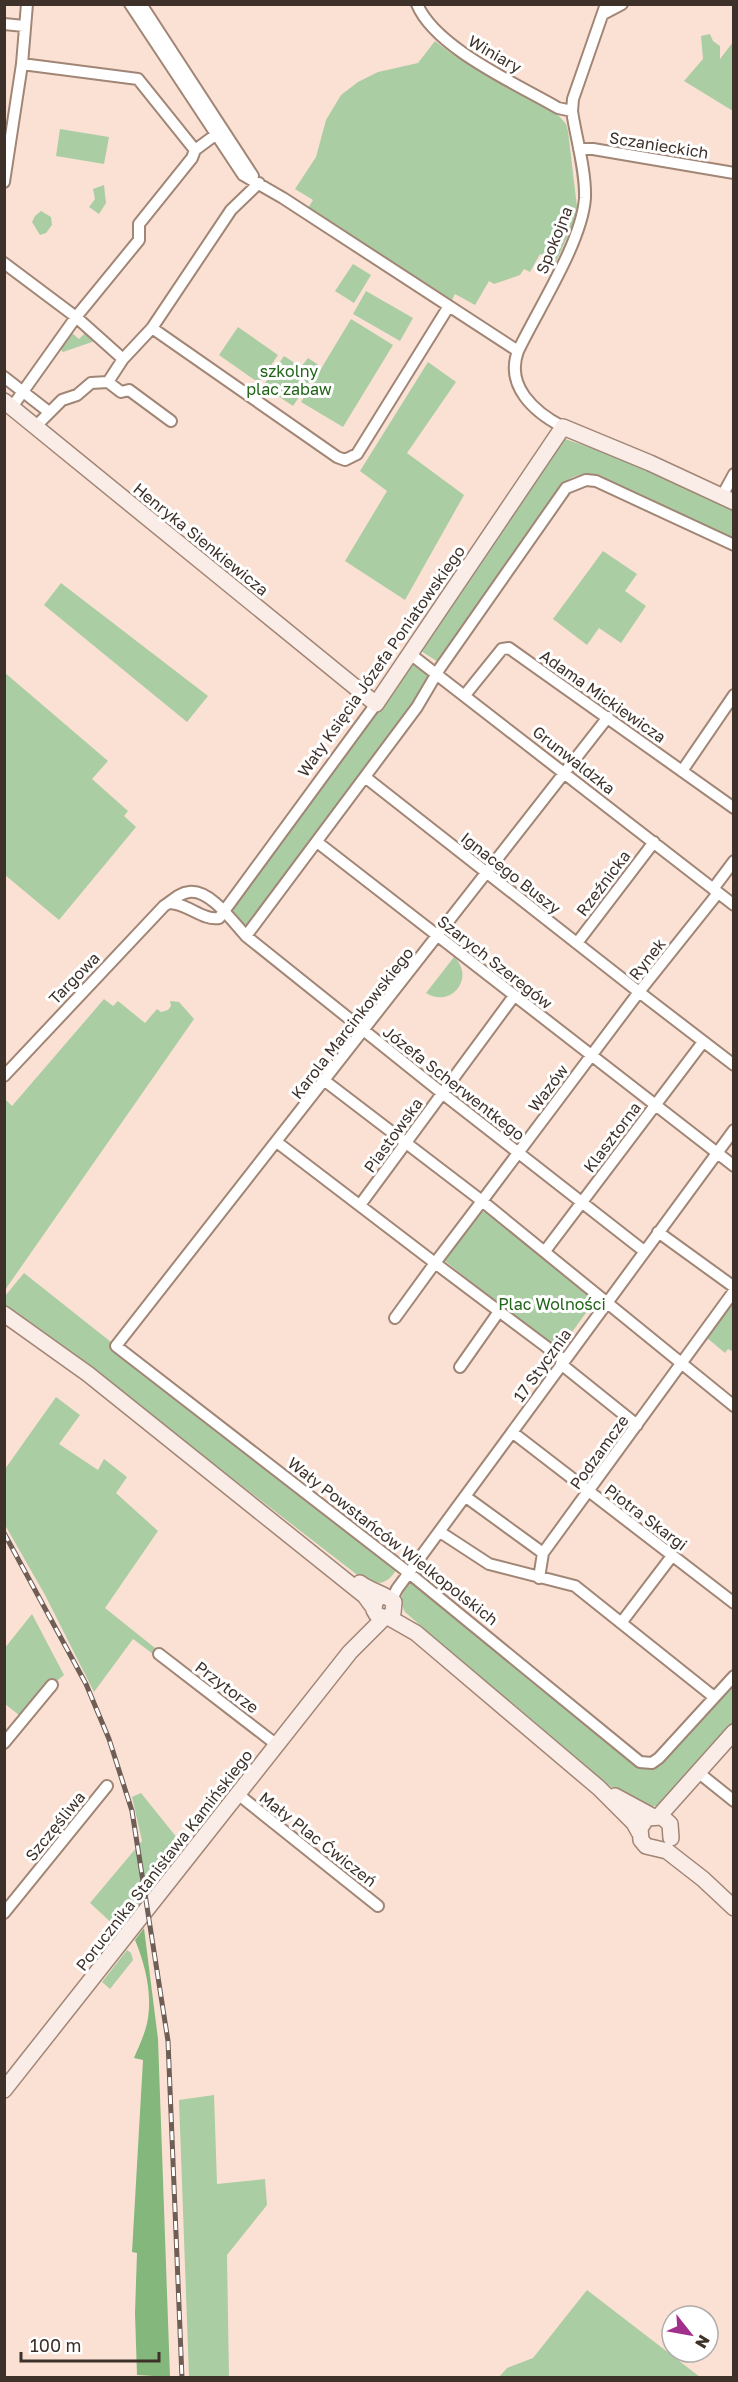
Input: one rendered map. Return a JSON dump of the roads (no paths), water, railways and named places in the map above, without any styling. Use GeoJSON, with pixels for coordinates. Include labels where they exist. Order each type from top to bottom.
{"type":"FeatureCollection","features":[{"type":"Feature","properties":{"kind":"street"},"geometry":{"type":"LineString","coordinates":[[4,182],[22,64],[27,4]]}},
{"type":"Feature","properties":{"kind":"street"},"geometry":{"type":"LineString","coordinates":[[130,4],[219,133],[259,183],[518,351]]}},
{"type":"Feature","properties":{"kind":"street"},"geometry":{"type":"LineString","coordinates":[[141,4],[219,133]]}},
{"type":"Feature","properties":{"kind":"street","name":"Winiary"},"geometry":{"type":"LineString","coordinates":[[417,4],[428,24],[453,47],[558,108],[572,111]]}},
{"type":"Feature","properties":{"kind":"street"},"geometry":{"type":"LineString","coordinates":[[605,9],[622,4]]}},
{"type":"Feature","properties":{"kind":"street","name":"Spokojna"},"geometry":{"type":"LineString","coordinates":[[563,428],[537,411],[523,394],[514,367],[518,351],[572,243],[583,216],[585,196],[572,111],[573,99],[605,9]]}},
{"type":"Feature","properties":{"kind":"street"},"geometry":{"type":"LineString","coordinates":[[4,24],[24,26]]}},
{"type":"Feature","properties":{"kind":"street"},"geometry":{"type":"LineString","coordinates":[[22,64],[138,79],[195,150]]}},
{"type":"Feature","properties":{"kind":"street"},"geometry":{"type":"LineString","coordinates":[[8,404],[23,391],[76,317],[139,240],[139,224],[192,158],[195,150],[219,133]]}},
{"type":"Feature","properties":{"kind":"street","name":"Sczanieckich"},"geometry":{"type":"LineString","coordinates":[[579,149],[593,149],[734,172]]}},
{"type":"Feature","properties":{"kind":"street"},"geometry":{"type":"LineString","coordinates":[[108,382],[123,359],[152,328],[231,210],[259,183]]}},
{"type":"Feature","properties":{"kind":"street"},"geometry":{"type":"LineString","coordinates":[[4,264],[76,317],[123,359]]}},
{"type":"Feature","properties":{"kind":"street"},"geometry":{"type":"LineString","coordinates":[[152,328],[337,457],[345,460],[357,454],[449,306]]}},
{"type":"Feature","properties":{"kind":"street"},"geometry":{"type":"LineString","coordinates":[[4,376],[49,412]]}},
{"type":"Feature","properties":{"kind":"street"},"geometry":{"type":"LineString","coordinates":[[35,427],[62,400],[77,395],[92,383],[108,382],[121,392],[129,390],[171,421]]}},
{"type":"Feature","properties":{"kind":"street","name":"Henryka Sienkiewicza"},"geometry":{"type":"LineString","coordinates":[[8,404],[376,704]]}},
{"type":"Feature","properties":{"kind":"street"},"geometry":{"type":"LineString","coordinates":[[563,428],[650,463],[728,499],[734,474]]}},
{"type":"Feature","properties":{"kind":"street","name":"Wały Księcia Józefa Poniatowskiego"},"geometry":{"type":"LineString","coordinates":[[225,911],[376,704],[563,428]]}},
{"type":"Feature","properties":{"kind":"street"},"geometry":{"type":"LineString","coordinates":[[246,936],[417,707],[436,673],[557,497],[566,488],[576,482],[596,481],[734,545]]}},
{"type":"Feature","properties":{"kind":"street","name":"Adama Mickiewicza"},"geometry":{"type":"LineString","coordinates":[[465,695],[506,647],[734,808]]}},
{"type":"Feature","properties":{"kind":"street","name":"Grunwaldzka"},"geometry":{"type":"LineString","coordinates":[[410,653],[716,891]]}},
{"type":"Feature","properties":{"kind":"street"},"geometry":{"type":"LineString","coordinates":[[682,771],[734,695]]}},
{"type":"Feature","properties":{"kind":"street","name":"Karola Marcinkowskiego"},"geometry":{"type":"LineString","coordinates":[[117,1347],[608,717]]}},
{"type":"Feature","properties":{"kind":"street","name":"Ignacego Buszy"},"geometry":{"type":"LineString","coordinates":[[365,777],[639,992]]}},
{"type":"Feature","properties":{"kind":"street","name":"Szarych Szeregów"},"geometry":{"type":"LineString","coordinates":[[317,842],[734,1166]]}},
{"type":"Feature","properties":{"kind":"street","name":"Rzeźnicka"},"geometry":{"type":"LineString","coordinates":[[577,943],[654,842]]}},
{"type":"Feature","properties":{"kind":"street","name":"Rynek"},"geometry":{"type":"LineString","coordinates":[[734,861],[716,891],[639,992],[734,1065]]}},
{"type":"Feature","properties":{"kind":"street","name":"Targowa"},"geometry":{"type":"LineString","coordinates":[[4,1076],[177,896],[192,891],[225,911]]}},
{"type":"Feature","properties":{"kind":"street"},"geometry":{"type":"LineString","coordinates":[[716,891],[734,905]]}},
{"type":"Feature","properties":{"kind":"street"},"geometry":{"type":"LineString","coordinates":[[169,903],[186,906],[213,920],[219,918],[225,911]]}},
{"type":"Feature","properties":{"kind":"street","name":"Józefa Scherwentkego"},"geometry":{"type":"LineString","coordinates":[[225,911],[246,936],[644,1251]]}},
{"type":"Feature","properties":{"kind":"street","name":"Wazów"},"geometry":{"type":"LineString","coordinates":[[482,1201],[639,992]]}},
{"type":"Feature","properties":{"kind":"street","name":"Piastowska"},"geometry":{"type":"LineString","coordinates":[[360,1204],[514,996]]}},
{"type":"Feature","properties":{"kind":"street","name":"Klasztorna"},"geometry":{"type":"LineString","coordinates":[[544,1251],[703,1042]]}},
{"type":"Feature","properties":{"kind":"street"},"geometry":{"type":"LineString","coordinates":[[325,1081],[482,1201],[734,1406]]}},
{"type":"Feature","properties":{"kind":"street","name":"17 Stycznia"},"geometry":{"type":"LineString","coordinates":[[383,1605],[466,1497],[562,1362],[734,1130]]}},
{"type":"Feature","properties":{"kind":"street"},"geometry":{"type":"LineString","coordinates":[[278,1143],[500,1310],[637,1425]]}},
{"type":"Feature","properties":{"kind":"street"},"geometry":{"type":"LineString","coordinates":[[395,1318],[482,1201]]}},
{"type":"Feature","properties":{"kind":"street"},"geometry":{"type":"LineString","coordinates":[[658,1232],[734,1289]]}},
{"type":"Feature","properties":{"kind":"street","name":"Podzamcze"},"geometry":{"type":"LineString","coordinates":[[543,1552],[734,1289]]}},
{"type":"Feature","properties":{"kind":"street"},"geometry":{"type":"LineString","coordinates":[[460,1367],[500,1310]]}},
{"type":"Feature","properties":{"kind":"street"},"geometry":{"type":"LineString","coordinates":[[4,1314],[88,1374],[383,1605],[599,1788],[634,1823],[646,1846],[662,1828],[684,1790],[734,1732]]}},
{"type":"Feature","properties":{"kind":"street","name":"Wały Powstańców Wielkopolskich"},"geometry":{"type":"LineString","coordinates":[[117,1347],[409,1573],[634,1759],[646,1764],[652,1763],[664,1753],[714,1697]]}},
{"type":"Feature","properties":{"kind":"street","name":"Piotra Skargi"},"geometry":{"type":"LineString","coordinates":[[512,1432],[734,1603]]}},
{"type":"Feature","properties":{"kind":"street"},"geometry":{"type":"LineString","coordinates":[[466,1497],[543,1552],[539,1578]]}},
{"type":"Feature","properties":{"kind":"street"},"geometry":{"type":"LineString","coordinates":[[440,1532],[489,1564],[575,1586],[714,1697],[734,1676]]}},
{"type":"Feature","properties":{"kind":"street"},"geometry":{"type":"LineString","coordinates":[[621,1623],[672,1556]]}},
{"type":"Feature","properties":{"kind":"street","name":"Porucznika Stanisława Kamińskiego"},"geometry":{"type":"LineString","coordinates":[[4,2090],[351,1652],[383,1605]]}},
{"type":"Feature","properties":{"kind":"street","name":"Przytorze"},"geometry":{"type":"LineString","coordinates":[[159,1654],[278,1744]]}},
{"type":"Feature","properties":{"kind":"street"},"geometry":{"type":"LineString","coordinates":[[4,1743],[52,1685]]}},
{"type":"Feature","properties":{"kind":"street"},"geometry":{"type":"LineString","coordinates":[[699,1773],[734,1801]]}},
{"type":"Feature","properties":{"kind":"street","name":"Szczęśliwa"},"geometry":{"type":"LineString","coordinates":[[4,1913],[107,1785]]}},
{"type":"Feature","properties":{"kind":"street"},"geometry":{"type":"LineString","coordinates":[[599,1788],[662,1828],[703,1880],[734,1908]]}},
{"type":"Feature","properties":{"kind":"street","name":"Mały Plac Ćwiczeń"},"geometry":{"type":"LineString","coordinates":[[238,1795],[378,1906]]}},
{"type":"Feature","properties":{"kind":"street"},"geometry":{"type":"LineString","coordinates":[[639,1832],[643,1821],[662,1828]]}},
{"type":"Feature","properties":{"kind":"railway"},"geometry":{"type":"LineString","coordinates":[[4,1533],[86,1684],[109,1739],[132,1811],[168,2041],[182,2378]]}},
{"type":"Feature","properties":{"kind":"park label","name":"szkolny plac zabaw"},"geometry":{"type":"Point","coordinates":[289,380]}},
{"type":"Feature","properties":{"kind":"park label","name":"Plac Wolności"},"geometry":{"type":"Point","coordinates":[552,1304]}}]}
